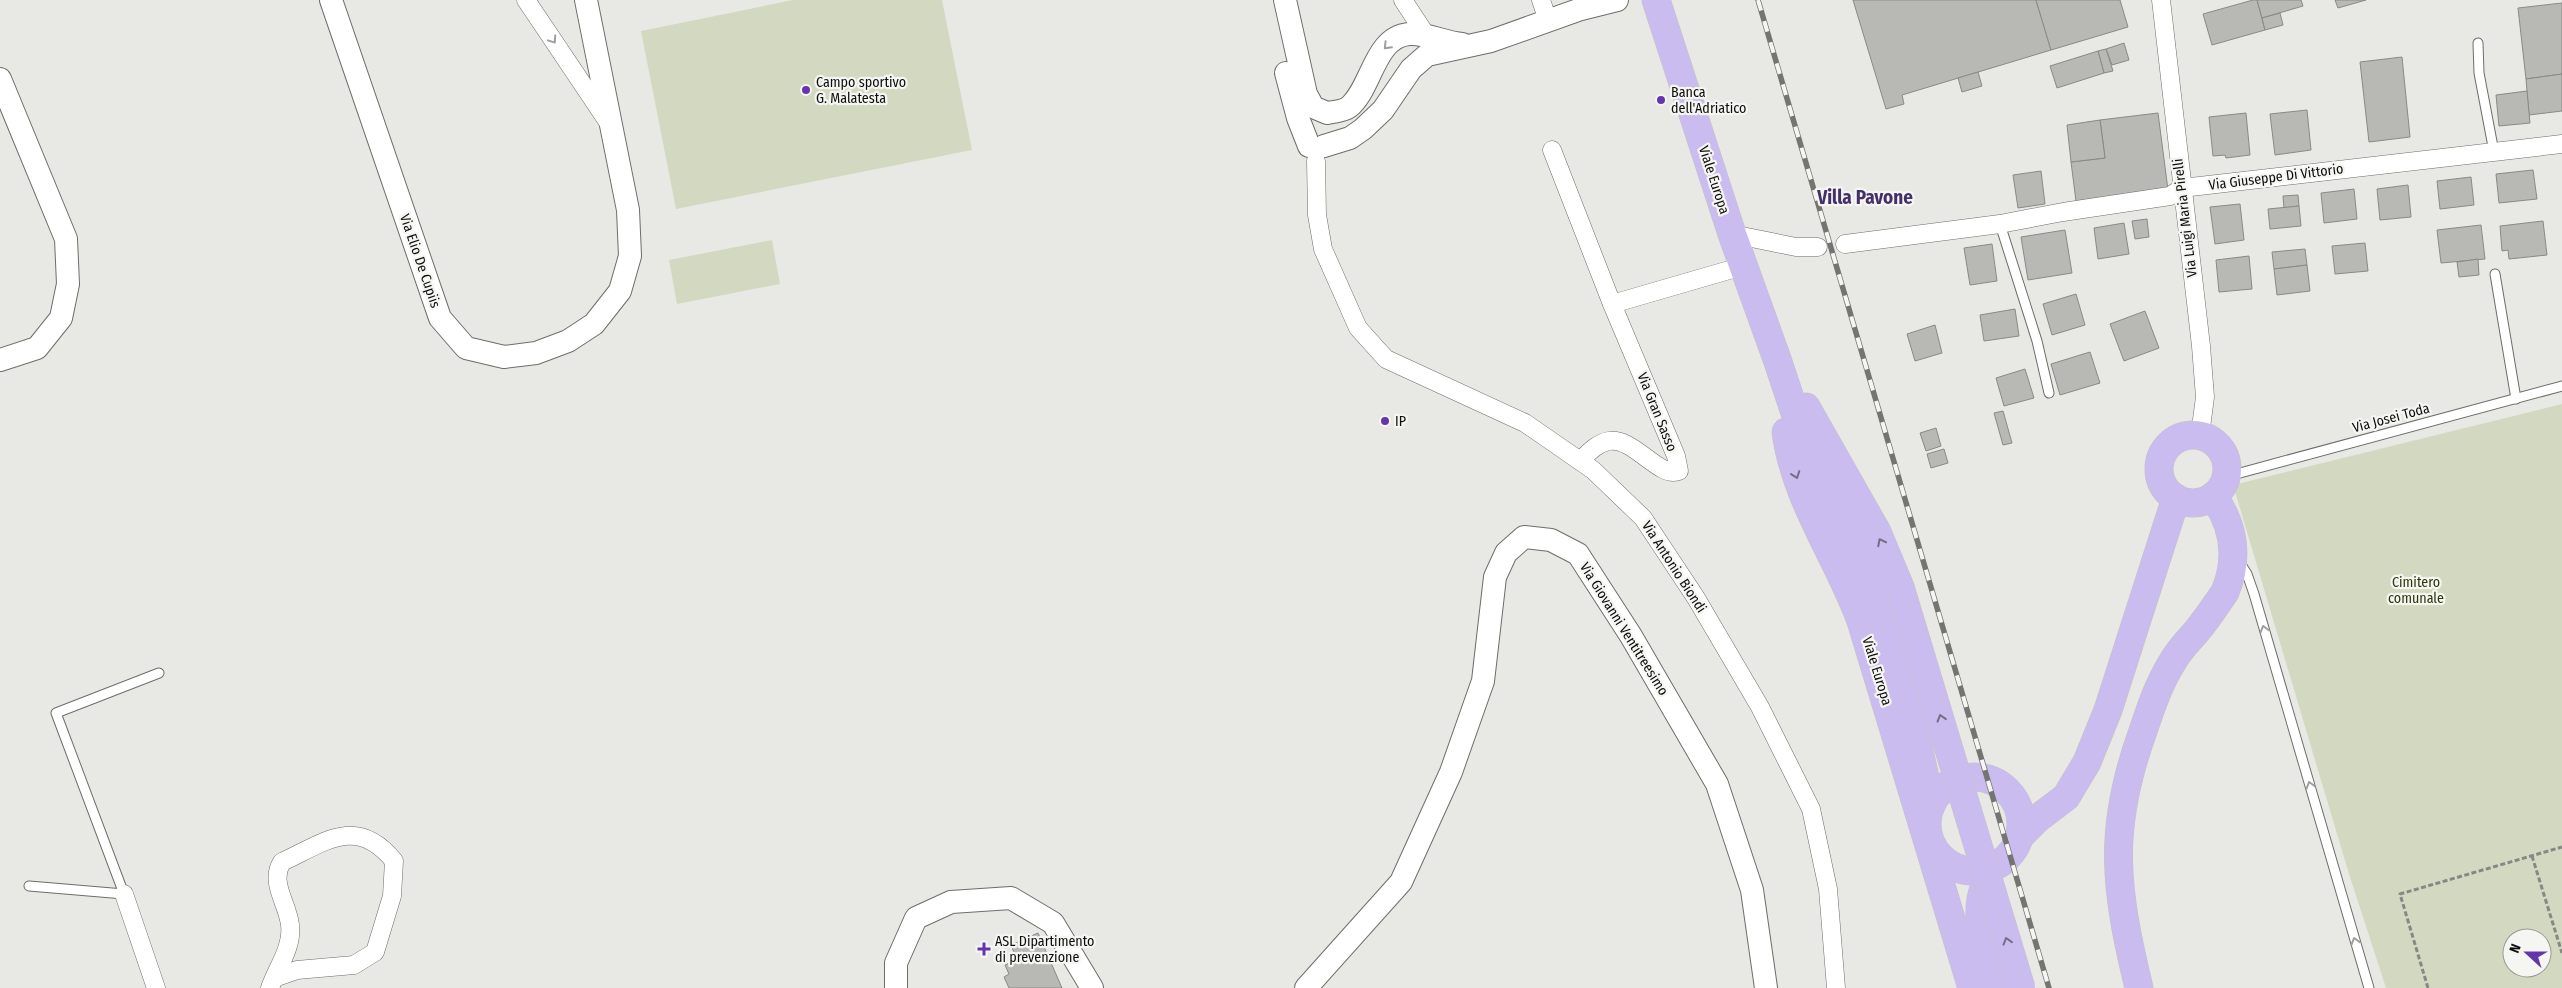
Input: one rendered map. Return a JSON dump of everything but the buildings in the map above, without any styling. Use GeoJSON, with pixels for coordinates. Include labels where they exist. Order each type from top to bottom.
{"type":"FeatureCollection","features":[{"type":"Feature","properties":{"kind":"main road","name":"Viale Europa"},"geometry":{"type":"LineString","coordinates":[[1656,0],[1732,234],[1809,455],[1867,571],[1879,602],[1915,719],[1915,732],[1931,806]]}},
{"type":"Feature","properties":{"kind":"main road","name":"Viale Europa"},"geometry":{"type":"LineString","coordinates":[[1777,359],[1876,532],[1900,587],[2021,988]]}},
{"type":"Feature","properties":{"kind":"main road","name":"Viale Europa"},"geometry":{"type":"LineString","coordinates":[[1777,359],[1786,435],[1794,469],[1814,520],[1842,573],[1861,621],[1972,988]]}},
{"type":"Feature","properties":{"kind":"main road"},"geometry":{"type":"LineString","coordinates":[[2139,988],[2126,935],[2118,874],[2119,820],[2126,778],[2164,677],[2173,660],[2225,592],[2233,570],[2234,556],[2220,485],[2223,452],[2214,441],[2200,435],[2186,436],[2174,441],[2162,457],[2160,470],[2162,483],[2176,498],[2191,503],[2220,485]]}},
{"type":"Feature","properties":{"kind":"main road"},"geometry":{"type":"LineString","coordinates":[[2020,836],[2021,819],[2010,794],[1992,781],[1970,778],[1947,787],[1931,806],[1928,822],[1930,837],[1936,851],[1947,862],[1968,871],[1991,868],[2009,856],[2020,836],[2037,819],[2066,797],[2096,742],[2176,498]]}},
{"type":"Feature","properties":{"kind":"main road","name":"Viale Europa"},"geometry":{"type":"LineString","coordinates":[[1915,719],[1925,730],[1940,755],[1970,778]]}},
{"type":"Feature","properties":{"kind":"main road"},"geometry":{"type":"LineString","coordinates":[[2010,794],[2022,792],[2040,794],[2054,790],[2076,779]]}},
{"type":"Feature","properties":{"kind":"main road"},"geometry":{"type":"LineString","coordinates":[[1947,862],[1973,929],[1984,947]]}},
{"type":"Feature","properties":{"kind":"main road"},"geometry":{"type":"LineString","coordinates":[[1991,868],[1981,900],[1980,920],[1984,947],[1996,988]]}},
{"type":"Feature","properties":{"kind":"street","name":"Via Elio De Cupiis"},"geometry":{"type":"LineString","coordinates":[[331,0],[440,318],[466,348],[504,357],[536,353],[568,341],[594,324],[620,291],[630,256],[628,210],[586,0]]}},
{"type":"Feature","properties":{"kind":"street"},"geometry":{"type":"LineString","coordinates":[[526,0],[611,126]]}},
{"type":"Feature","properties":{"kind":"street"},"geometry":{"type":"LineString","coordinates":[[1272,0],[1290,91],[1316,151],[1350,138],[1363,129],[1383,110],[1411,69],[1427,55],[1465,45],[1491,41],[1545,10],[1616,0]]}},
{"type":"Feature","properties":{"kind":"street"},"geometry":{"type":"LineString","coordinates":[[1285,0],[1306,94],[1313,107],[1327,114],[1349,108],[1365,84],[1381,52],[1393,40],[1407,34],[1426,35],[1447,43],[1465,45]]}},
{"type":"Feature","properties":{"kind":"street"},"geometry":{"type":"LineString","coordinates":[[1403,0],[1426,35]]}},
{"type":"Feature","properties":{"kind":"street","name":"Via Luigi Maria Pirelli"},"geometry":{"type":"LineString","coordinates":[[2161,0],[2205,397],[2200,435]]}},
{"type":"Feature","properties":{"kind":"street"},"geometry":{"type":"LineString","coordinates":[[0,80],[66,239],[68,284],[62,318],[37,348],[0,360]]}},
{"type":"Feature","properties":{"kind":"street","name":"Via Giuseppe Di Vittorio"},"geometry":{"type":"LineString","coordinates":[[1845,244],[2000,224],[2063,212],[2170,196],[2182,188],[2562,144]]}},
{"type":"Feature","properties":{"kind":"street","name":"Via Gran Sasso"},"geometry":{"type":"LineString","coordinates":[[1552,150],[1612,304],[1676,456],[1679,470],[1674,473],[1665,471],[1629,445],[1610,440],[1597,445],[1580,461]]}},
{"type":"Feature","properties":{"kind":"street","name":"Via Antonio Biondi"},"geometry":{"type":"LineString","coordinates":[[1316,151],[1317,215],[1323,248],[1358,328],[1386,359],[1525,423],[1593,470],[1643,518],[1691,590],[1760,707],[1811,809],[1828,889],[1836,988]]}},
{"type":"Feature","properties":{"kind":"street"},"geometry":{"type":"LineString","coordinates":[[1732,234],[1796,247],[1818,247]]}},
{"type":"Feature","properties":{"kind":"street"},"geometry":{"type":"LineString","coordinates":[[1612,304],[1743,266]]}},
{"type":"Feature","properties":{"kind":"street","name":"Via Giovanni Ventitreesimo"},"geometry":{"type":"LineString","coordinates":[[1306,988],[1401,882],[1451,772],[1483,681],[1495,576],[1506,553],[1524,537],[1551,540],[1578,554],[1630,636],[1717,784],[1752,890],[1766,988]]}},
{"type":"Feature","properties":{"kind":"street"},"geometry":{"type":"LineString","coordinates":[[342,835],[356,835],[383,847],[394,862],[392,896],[375,952],[354,966],[297,970],[272,983],[288,947],[290,926],[278,882],[277,870],[282,862],[342,835]]}},
{"type":"Feature","properties":{"kind":"street"},"geometry":{"type":"LineString","coordinates":[[124,894],[156,988]]}},
{"type":"Feature","properties":{"kind":"street"},"geometry":{"type":"LineString","coordinates":[[896,988],[896,963],[916,918],[951,902],[1011,898],[1054,923],[1092,988]]}},
{"type":"Feature","properties":{"kind":"lane"},"geometry":{"type":"LineString","coordinates":[[2478,43],[2479,73],[2494,152]]}},
{"type":"Feature","properties":{"kind":"lane"},"geometry":{"type":"LineString","coordinates":[[2000,224],[2037,341],[2049,393]]}},
{"type":"Feature","properties":{"kind":"lane"},"geometry":{"type":"LineString","coordinates":[[2495,274],[2516,399]]}},
{"type":"Feature","properties":{"kind":"lane","name":"Via Josei Toda"},"geometry":{"type":"LineString","coordinates":[[2220,485],[2240,473],[2562,386]]}},
{"type":"Feature","properties":{"kind":"lane"},"geometry":{"type":"LineString","coordinates":[[2234,556],[2247,574],[2254,594],[2369,988]]}},
{"type":"Feature","properties":{"kind":"lane"},"geometry":{"type":"LineString","coordinates":[[29,886],[124,894],[56,713],[159,673]]}},
{"type":"Feature","properties":{"kind":"path"},"geometry":{"type":"LineString","coordinates":[[2428,988],[2400,894],[2562,847]]}},
{"type":"Feature","properties":{"kind":"path"},"geometry":{"type":"LineString","coordinates":[[2532,856],[2562,953]]}},
{"type":"Feature","properties":{"kind":"green space","name":"Campo sportivo G. Malatesta"},"geometry":{"type":"Polygon","coordinates":[[[793,0],[942,0],[972,150],[676,209],[641,31],[793,0]]]}},
{"type":"Feature","properties":{"kind":"green space"},"geometry":{"type":"Polygon","coordinates":[[[772,240],[780,284],[677,304],[669,260],[772,240]]]}},
{"type":"Feature","properties":{"kind":"green space","name":"Cimitero comunale"},"geometry":{"type":"Polygon","coordinates":[[[2562,404],[2562,988],[2386,988],[2349,874],[2233,485],[2562,404]]]}},
{"type":"Feature","properties":{"kind":"railway"},"geometry":{"type":"LineString","coordinates":[[1758,0],[2049,988]]}},
{"type":"Feature","properties":{"kind":"place","name":"Campo sportivo G. Malatesta"},"geometry":{"type":"Point","coordinates":[806,90]}},
{"type":"Feature","properties":{"kind":"place","name":"Banca dell'Adriatico"},"geometry":{"type":"Point","coordinates":[1661,100]}},
{"type":"Feature","properties":{"kind":"place","name":"IP"},"geometry":{"type":"Point","coordinates":[1385,421]}},
{"type":"Feature","properties":{"kind":"place","name":"ASL Dipartimento di prevenzione"},"geometry":{"type":"Point","coordinates":[984,949]}},
{"type":"Feature","properties":{"kind":"district","name":"Villa Pavone"},"geometry":{"type":"Point","coordinates":[1865,197]}}]}
